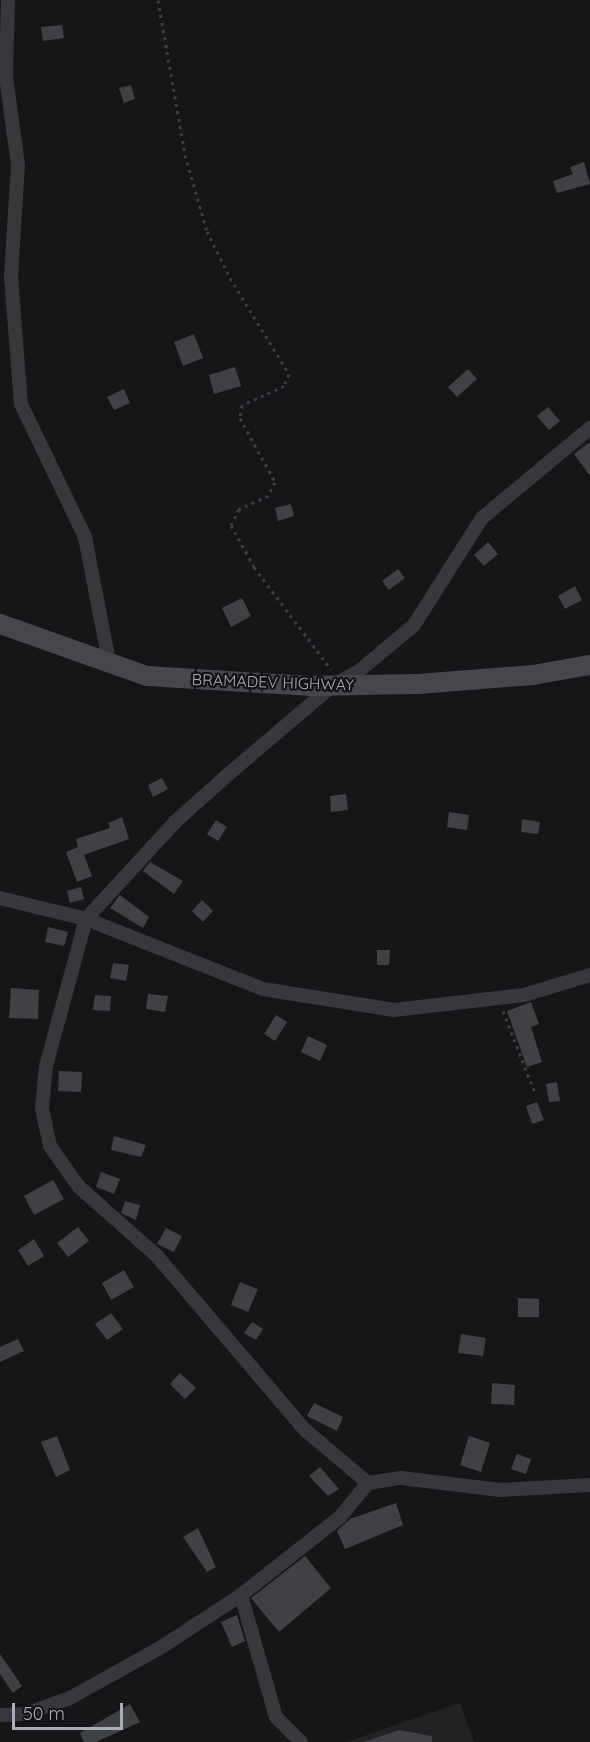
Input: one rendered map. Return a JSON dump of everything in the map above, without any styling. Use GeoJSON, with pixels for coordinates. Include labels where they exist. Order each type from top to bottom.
{"type":"FeatureCollection","features":[{"type":"Feature","properties":{"kind":"street"},"geometry":{"type":"LineString","coordinates":[[8,0],[6,76],[18,165],[11,277],[21,404],[85,537],[109,662]]}},
{"type":"Feature","properties":{"kind":"street"},"geometry":{"type":"LineString","coordinates":[[368,1483],[305,1430],[157,1256],[79,1186],[50,1146],[42,1108],[46,1066],[86,919],[176,821],[336,683],[359,671],[414,625],[482,518],[590,428]]}},
{"type":"Feature","properties":{"kind":"street","name":"BRAMADEV HIGHWAY"},"geometry":{"type":"LineString","coordinates":[[0,624],[147,676],[336,683],[533,675],[590,665]]}},
{"type":"Feature","properties":{"kind":"street"},"geometry":{"type":"LineString","coordinates":[[0,898],[86,919],[263,989],[394,1010],[498,998],[590,975]]}},
{"type":"Feature","properties":{"kind":"street"},"geometry":{"type":"LineString","coordinates":[[0,1715],[25,1714],[70,1698],[160,1648],[241,1594],[340,1517],[368,1483],[401,1478],[500,1490],[590,1485]]}},
{"type":"Feature","properties":{"kind":"street"},"geometry":{"type":"LineString","coordinates":[[241,1594],[276,1717],[301,1742]]}},
{"type":"Feature","properties":{"kind":"path"},"geometry":{"type":"LineString","coordinates":[[158,0],[185,155],[207,231],[230,278],[289,374],[284,386],[242,405],[240,418],[275,482],[268,496],[239,509],[231,525],[254,567],[336,683]]}},
{"type":"Feature","properties":{"kind":"path"},"geometry":{"type":"LineString","coordinates":[[498,998],[535,1093]]}},
{"type":"Feature","properties":{"kind":"shaded area"},"geometry":{"type":"Polygon","coordinates":[[[460,1703],[474,1742],[346,1742],[460,1703]]]}},
{"type":"Feature","properties":{"kind":"building"},"geometry":{"type":"Polygon","coordinates":[[[62,25],[64,38],[43,41],[41,27],[62,25]]]}},
{"type":"Feature","properties":{"kind":"building"},"geometry":{"type":"Polygon","coordinates":[[[131,85],[135,99],[124,103],[119,88],[131,85]]]}},
{"type":"Feature","properties":{"kind":"building"},"geometry":{"type":"Polygon","coordinates":[[[584,162],[590,184],[557,193],[553,181],[573,174],[570,167],[584,162]]]}},
{"type":"Feature","properties":{"kind":"building"},"geometry":{"type":"Polygon","coordinates":[[[194,334],[203,358],[183,366],[174,342],[194,334]]]}},
{"type":"Feature","properties":{"kind":"building"},"geometry":{"type":"Polygon","coordinates":[[[235,367],[241,386],[214,394],[209,375],[235,367]]]}},
{"type":"Feature","properties":{"kind":"building"},"geometry":{"type":"Polygon","coordinates":[[[468,369],[477,379],[457,397],[448,387],[468,369]]]}},
{"type":"Feature","properties":{"kind":"building"},"geometry":{"type":"Polygon","coordinates":[[[124,389],[130,403],[114,410],[107,397],[124,389]]]}},
{"type":"Feature","properties":{"kind":"building"},"geometry":{"type":"Polygon","coordinates":[[[548,407],[560,421],[549,430],[537,416],[548,407]]]}},
{"type":"Feature","properties":{"kind":"building"},"geometry":{"type":"Polygon","coordinates":[[[590,442],[590,476],[574,454],[590,442]]]}},
{"type":"Feature","properties":{"kind":"building"},"geometry":{"type":"Polygon","coordinates":[[[291,504],[294,516],[278,521],[275,508],[291,504]]]}},
{"type":"Feature","properties":{"kind":"building"},"geometry":{"type":"Polygon","coordinates":[[[488,542],[498,554],[484,566],[474,555],[488,542]]]}},
{"type":"Feature","properties":{"kind":"building"},"geometry":{"type":"Polygon","coordinates":[[[398,569],[405,578],[389,590],[382,581],[398,569]]]}},
{"type":"Feature","properties":{"kind":"building"},"geometry":{"type":"Polygon","coordinates":[[[575,586],[582,600],[565,609],[558,596],[575,586]]]}},
{"type":"Feature","properties":{"kind":"building"},"geometry":{"type":"Polygon","coordinates":[[[242,598],[251,616],[231,627],[222,608],[242,598]]]}},
{"type":"Feature","properties":{"kind":"building"},"geometry":{"type":"Polygon","coordinates":[[[162,778],[168,789],[153,797],[148,785],[162,778]]]}},
{"type":"Feature","properties":{"kind":"building"},"geometry":{"type":"Polygon","coordinates":[[[346,794],[348,810],[331,812],[330,796],[346,794]]]}},
{"type":"Feature","properties":{"kind":"building"},"geometry":{"type":"Polygon","coordinates":[[[449,812],[469,815],[467,830],[447,827],[449,812]]]}},
{"type":"Feature","properties":{"kind":"building"},"geometry":{"type":"Polygon","coordinates":[[[122,817],[129,839],[84,855],[92,876],[77,882],[66,852],[78,847],[76,839],[110,828],[108,823],[122,817]]]}},
{"type":"Feature","properties":{"kind":"building"},"geometry":{"type":"Polygon","coordinates":[[[522,819],[540,822],[538,834],[521,832],[522,819]]]}},
{"type":"Feature","properties":{"kind":"building"},"geometry":{"type":"Polygon","coordinates":[[[216,820],[227,827],[218,841],[207,834],[216,820]]]}},
{"type":"Feature","properties":{"kind":"building"},"geometry":{"type":"Polygon","coordinates":[[[150,862],[183,881],[174,894],[143,871],[150,862]]]}},
{"type":"Feature","properties":{"kind":"building"},"geometry":{"type":"Polygon","coordinates":[[[81,887],[84,899],[70,903],[67,891],[81,887]]]}},
{"type":"Feature","properties":{"kind":"building"},"geometry":{"type":"Polygon","coordinates":[[[120,895],[149,917],[143,928],[110,908],[120,895]]]}},
{"type":"Feature","properties":{"kind":"building"},"geometry":{"type":"Polygon","coordinates":[[[202,900],[213,911],[203,922],[192,911],[202,900]]]}},
{"type":"Feature","properties":{"kind":"building"},"geometry":{"type":"Polygon","coordinates":[[[48,927],[68,932],[64,946],[45,942],[48,927]]]}},
{"type":"Feature","properties":{"kind":"building"},"geometry":{"type":"Polygon","coordinates":[[[377,950],[390,950],[389,965],[377,965],[377,950]]]}},
{"type":"Feature","properties":{"kind":"building"},"geometry":{"type":"Polygon","coordinates":[[[113,963],[129,965],[126,981],[110,978],[113,963]]]}},
{"type":"Feature","properties":{"kind":"building"},"geometry":{"type":"Polygon","coordinates":[[[11,988],[39,990],[38,1019],[9,1018],[11,988]]]}},
{"type":"Feature","properties":{"kind":"building"},"geometry":{"type":"Polygon","coordinates":[[[148,994],[168,996],[165,1012],[146,1009],[148,994]]]}},
{"type":"Feature","properties":{"kind":"building"},"geometry":{"type":"Polygon","coordinates":[[[95,995],[111,996],[110,1011],[93,1010],[95,995]]]}},
{"type":"Feature","properties":{"kind":"building"},"geometry":{"type":"Polygon","coordinates":[[[531,1002],[539,1024],[531,1027],[542,1062],[527,1067],[507,1011],[531,1002]]]}},
{"type":"Feature","properties":{"kind":"building"},"geometry":{"type":"Polygon","coordinates":[[[276,1015],[287,1022],[275,1041],[264,1034],[276,1015]]]}},
{"type":"Feature","properties":{"kind":"building"},"geometry":{"type":"Polygon","coordinates":[[[308,1036],[327,1045],[320,1061],[301,1052],[308,1036]]]}},
{"type":"Feature","properties":{"kind":"building"},"geometry":{"type":"Polygon","coordinates":[[[59,1071],[82,1072],[81,1092],[58,1091],[59,1071]]]}},
{"type":"Feature","properties":{"kind":"building"},"geometry":{"type":"Polygon","coordinates":[[[557,1082],[560,1101],[549,1102],[546,1084],[557,1082]]]}},
{"type":"Feature","properties":{"kind":"building"},"geometry":{"type":"Polygon","coordinates":[[[537,1102],[544,1120],[532,1124],[526,1106],[537,1102]]]}},
{"type":"Feature","properties":{"kind":"building"},"geometry":{"type":"Polygon","coordinates":[[[114,1136],[146,1145],[141,1157],[111,1150],[114,1136]]]}},
{"type":"Feature","properties":{"kind":"building"},"geometry":{"type":"Polygon","coordinates":[[[101,1172],[120,1179],[114,1194],[96,1187],[101,1172]]]}},
{"type":"Feature","properties":{"kind":"building"},"geometry":{"type":"Polygon","coordinates":[[[53,1180],[64,1199],[34,1215],[24,1196],[53,1180]]]}},
{"type":"Feature","properties":{"kind":"building"},"geometry":{"type":"Polygon","coordinates":[[[125,1201],[140,1205],[136,1220],[121,1213],[125,1201]]]}},
{"type":"Feature","properties":{"kind":"building"},"geometry":{"type":"Polygon","coordinates":[[[78,1227],[89,1241],[68,1257],[57,1243],[78,1227]]]}},
{"type":"Feature","properties":{"kind":"building"},"geometry":{"type":"Polygon","coordinates":[[[166,1228],[182,1236],[174,1252],[157,1244],[166,1228]]]}},
{"type":"Feature","properties":{"kind":"building"},"geometry":{"type":"Polygon","coordinates":[[[34,1239],[44,1256],[28,1266],[18,1250],[34,1239]]]}},
{"type":"Feature","properties":{"kind":"building"},"geometry":{"type":"Polygon","coordinates":[[[124,1270],[134,1287],[111,1300],[102,1283],[124,1270]]]}},
{"type":"Feature","properties":{"kind":"building"},"geometry":{"type":"Polygon","coordinates":[[[240,1282],[258,1289],[248,1312],[231,1305],[240,1282]]]}},
{"type":"Feature","properties":{"kind":"building"},"geometry":{"type":"Polygon","coordinates":[[[518,1298],[539,1299],[539,1317],[518,1317],[518,1298]]]}},
{"type":"Feature","properties":{"kind":"building"},"geometry":{"type":"Polygon","coordinates":[[[111,1313],[123,1329],[107,1340],[95,1324],[111,1313]]]}},
{"type":"Feature","properties":{"kind":"building"},"geometry":{"type":"Polygon","coordinates":[[[252,1322],[263,1329],[256,1340],[244,1333],[252,1322]]]}},
{"type":"Feature","properties":{"kind":"building"},"geometry":{"type":"Polygon","coordinates":[[[461,1334],[486,1338],[483,1356],[458,1353],[461,1334]]]}},
{"type":"Feature","properties":{"kind":"building"},"geometry":{"type":"Polygon","coordinates":[[[18,1339],[24,1351],[0,1362],[0,1347],[18,1339]]]}},
{"type":"Feature","properties":{"kind":"building"},"geometry":{"type":"Polygon","coordinates":[[[180,1373],[196,1388],[185,1399],[170,1384],[180,1373]]]}},
{"type":"Feature","properties":{"kind":"building"},"geometry":{"type":"Polygon","coordinates":[[[492,1383],[515,1385],[514,1405],[491,1404],[492,1383]]]}},
{"type":"Feature","properties":{"kind":"building"},"geometry":{"type":"Polygon","coordinates":[[[314,1403],[343,1417],[337,1431],[307,1416],[314,1403]]]}},
{"type":"Feature","properties":{"kind":"building"},"geometry":{"type":"Polygon","coordinates":[[[57,1436],[70,1470],[56,1477],[41,1442],[57,1436]]]}},
{"type":"Feature","properties":{"kind":"building"},"geometry":{"type":"Polygon","coordinates":[[[469,1436],[490,1443],[481,1472],[460,1465],[469,1436]]]}},
{"type":"Feature","properties":{"kind":"building"},"geometry":{"type":"Polygon","coordinates":[[[517,1454],[531,1459],[526,1474],[511,1469],[517,1454]]]}},
{"type":"Feature","properties":{"kind":"building"},"geometry":{"type":"Polygon","coordinates":[[[320,1467],[339,1489],[328,1496],[309,1476],[320,1467]]]}},
{"type":"Feature","properties":{"kind":"building"},"geometry":{"type":"Polygon","coordinates":[[[396,1503],[403,1525],[345,1549],[337,1531],[350,1519],[396,1503]]]}},
{"type":"Feature","properties":{"kind":"building"},"geometry":{"type":"Polygon","coordinates":[[[198,1528],[216,1567],[207,1572],[183,1537],[198,1528]]]}},
{"type":"Feature","properties":{"kind":"building"},"geometry":{"type":"Polygon","coordinates":[[[305,1556],[331,1588],[279,1632],[251,1598],[305,1556]]]}},
{"type":"Feature","properties":{"kind":"building"},"geometry":{"type":"Polygon","coordinates":[[[237,1615],[245,1641],[232,1647],[221,1622],[237,1615]]]}},
{"type":"Feature","properties":{"kind":"building"},"geometry":{"type":"Polygon","coordinates":[[[0,1654],[22,1686],[13,1693],[0,1674],[0,1654]]]}},
{"type":"Feature","properties":{"kind":"building"},"geometry":{"type":"Polygon","coordinates":[[[130,1704],[140,1722],[96,1742],[84,1742],[80,1733],[130,1704]]]}},
{"type":"Feature","properties":{"kind":"building"},"geometry":{"type":"Polygon","coordinates":[[[399,1730],[432,1736],[432,1742],[364,1742],[399,1730]]]}}]}
